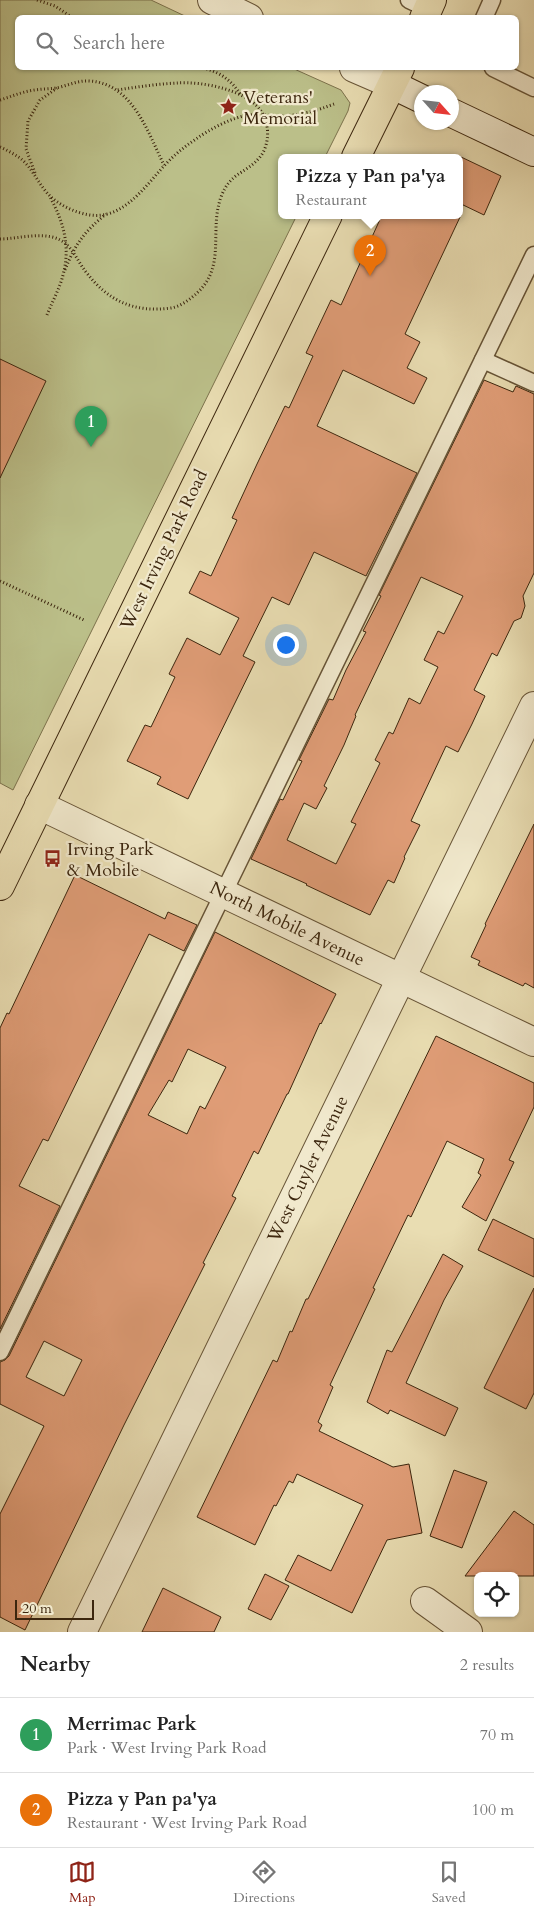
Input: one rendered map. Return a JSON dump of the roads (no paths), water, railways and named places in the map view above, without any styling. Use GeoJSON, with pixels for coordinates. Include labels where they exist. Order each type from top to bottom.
{"type":"FeatureCollection","features":[{"type":"Feature","properties":{"kind":"main road"},"geometry":{"type":"LineString","coordinates":[[357,154],[395,76]]}},
{"type":"Feature","properties":{"kind":"main road","name":"West Irving Park Road"},"geometry":{"type":"LineString","coordinates":[[0,886],[326,219]]}},
{"type":"Feature","properties":{"kind":"street"},"geometry":{"type":"LineString","coordinates":[[212,0],[244,10]]}},
{"type":"Feature","properties":{"kind":"street"},"geometry":{"type":"LineString","coordinates":[[364,70],[395,76],[414,92]]}},
{"type":"Feature","properties":{"kind":"street"},"geometry":{"type":"LineString","coordinates":[[459,116],[534,152]]}},
{"type":"Feature","properties":{"kind":"street","name":"West Cuyler Avenue"},"geometry":{"type":"LineString","coordinates":[[82,1632],[401,978],[526,743],[534,706]]}},
{"type":"Feature","properties":{"kind":"street","name":"North Mobile Avenue"},"geometry":{"type":"LineString","coordinates":[[39,805],[534,1042]]}},
{"type":"Feature","properties":{"kind":"street"},"geometry":{"type":"LineString","coordinates":[[425,1601],[468,1632]]}},
{"type":"Feature","properties":{"kind":"lane"},"geometry":{"type":"LineString","coordinates":[[485,15],[492,0]]}},
{"type":"Feature","properties":{"kind":"lane"},"geometry":{"type":"LineString","coordinates":[[497,70],[534,88]]}},
{"type":"Feature","properties":{"kind":"lane"},"geometry":{"type":"LineString","coordinates":[[0,1352],[534,255]]}},
{"type":"Feature","properties":{"kind":"lane"},"geometry":{"type":"LineString","coordinates":[[483,360],[534,384]]}},
{"type":"Feature","properties":{"kind":"place","name":"Veterans' Memorial"},"geometry":{"type":"Point","coordinates":[229,107]}},
{"type":"Feature","properties":{"kind":"place","name":"Pizza y Pan pa'ya"},"geometry":{"type":"Point","coordinates":[370,276]}},
{"type":"Feature","properties":{"kind":"place","name":"Merrimac Park"},"geometry":{"type":"Point","coordinates":[91,447]}},
{"type":"Feature","properties":{"kind":"place","name":"Irving Park & Mobile"},"geometry":{"type":"Point","coordinates":[53,859]}}]}
